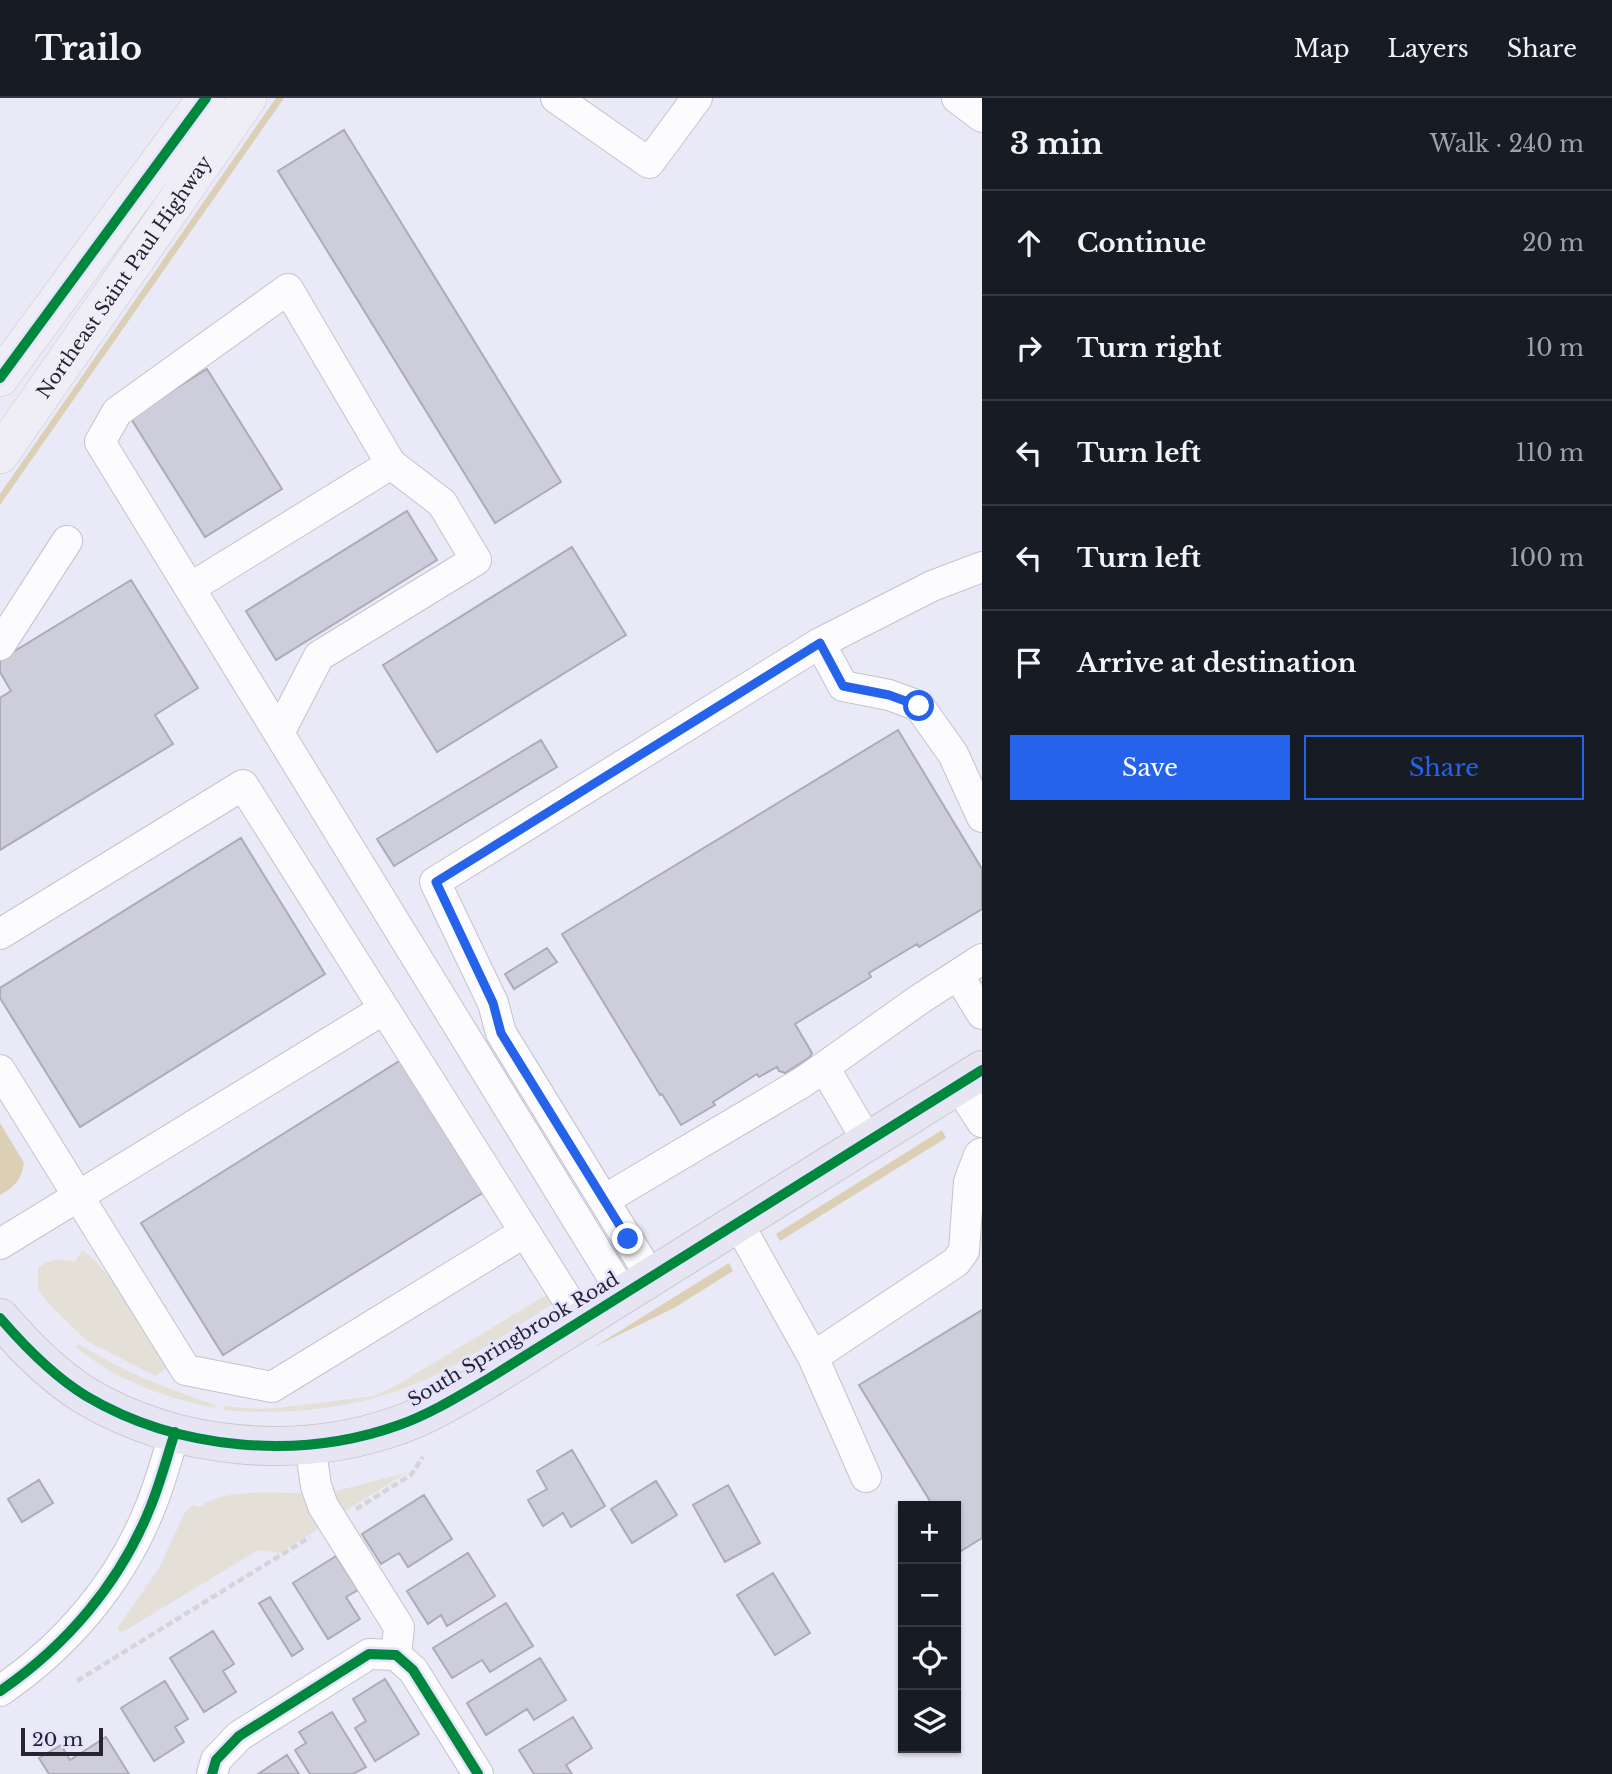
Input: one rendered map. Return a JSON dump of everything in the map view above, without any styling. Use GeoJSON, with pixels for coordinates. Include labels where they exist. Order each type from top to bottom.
{"type":"FeatureCollection","features":[{"type":"Feature","properties":{"kind":"highway","name":"South Springbrook Road"},"geometry":{"type":"LineString","coordinates":[[0,1318],[50,1370],[86,1396],[127,1416],[175,1432],[219,1442],[266,1446],[310,1444],[364,1436],[424,1415],[488,1379],[970,1078]]}},
{"type":"Feature","properties":{"kind":"main road","name":"Northeast Saint Paul Highway"},"geometry":{"type":"LineString","coordinates":[[0,378],[206,98]]}},
{"type":"Feature","properties":{"kind":"main road","name":"Northeast Saint Paul Highway"},"geometry":{"type":"LineString","coordinates":[[0,454],[248,98]]}},
{"type":"Feature","properties":{"kind":"street"},"geometry":{"type":"LineString","coordinates":[[556,98],[649,163],[697,98]]}},
{"type":"Feature","properties":{"kind":"street"},"geometry":{"type":"LineString","coordinates":[[957,98],[982,117]]}},
{"type":"Feature","properties":{"kind":"street"},"geometry":{"type":"LineString","coordinates":[[279,733],[319,656],[476,560],[442,503],[391,464],[288,289],[117,412],[100,442],[279,733],[637,1286]]}},
{"type":"Feature","properties":{"kind":"street"},"geometry":{"type":"LineString","coordinates":[[190,588],[391,464]]}},
{"type":"Feature","properties":{"kind":"street"},"geometry":{"type":"LineString","coordinates":[[0,645],[67,541]]}},
{"type":"Feature","properties":{"kind":"street"},"geometry":{"type":"LineString","coordinates":[[637,1286],[604,1200],[501,1033],[493,1003],[436,882],[820,643],[932,586],[982,568]]}},
{"type":"Feature","properties":{"kind":"street"},"geometry":{"type":"LineString","coordinates":[[820,643],[843,686],[889,695],[919,706],[953,754],[982,817]]}},
{"type":"Feature","properties":{"kind":"street"},"geometry":{"type":"LineString","coordinates":[[0,934],[243,785],[581,1321]]}},
{"type":"Feature","properties":{"kind":"street"},"geometry":{"type":"LineString","coordinates":[[604,1200],[803,1082],[970,967],[982,1014]]}},
{"type":"Feature","properties":{"kind":"street"},"geometry":{"type":"LineString","coordinates":[[0,1244],[384,1009]]}},
{"type":"Feature","properties":{"kind":"street"},"geometry":{"type":"LineString","coordinates":[[824,1067],[868,1142]]}},
{"type":"Feature","properties":{"kind":"street"},"geometry":{"type":"LineString","coordinates":[[0,1070],[186,1370],[272,1387],[525,1232]]}},
{"type":"Feature","properties":{"kind":"street"},"geometry":{"type":"LineString","coordinates":[[970,1078],[982,1122]]}},
{"type":"Feature","properties":{"kind":"street"},"geometry":{"type":"LineString","coordinates":[[813,1357],[956,1262],[964,1251],[969,1182],[982,1153]]}},
{"type":"Feature","properties":{"kind":"street"},"geometry":{"type":"LineString","coordinates":[[738,1223],[813,1357],[866,1477]]}},
{"type":"Feature","properties":{"kind":"street"},"geometry":{"type":"LineString","coordinates":[[0,1691],[30,1670],[77,1626],[124,1562],[150,1508],[175,1432]]}},
{"type":"Feature","properties":{"kind":"street"},"geometry":{"type":"LineString","coordinates":[[310,1444],[316,1486],[323,1506],[399,1627],[396,1655]]}},
{"type":"Feature","properties":{"kind":"street"},"geometry":{"type":"LineString","coordinates":[[212,1774],[216,1760],[239,1736],[369,1654],[396,1655],[413,1670],[478,1774]]}},
{"type":"Feature","properties":{"kind":"path"},"geometry":{"type":"LineString","coordinates":[[352,1511],[411,1475],[424,1457]]}},
{"type":"Feature","properties":{"kind":"path"},"geometry":{"type":"LineString","coordinates":[[77,1681],[311,1536]]}},
{"type":"Feature","properties":{"kind":"shaded area"},"geometry":{"type":"Polygon","coordinates":[[[276,98],[284,98],[0,505],[0,494],[276,98]]]}},
{"type":"Feature","properties":{"kind":"shaded area"},"geometry":{"type":"Polygon","coordinates":[[[0,1123],[24,1163],[16,1182],[0,1195],[0,1123]]]}},
{"type":"Feature","properties":{"kind":"shaded area"},"geometry":{"type":"Polygon","coordinates":[[[942,1130],[946,1138],[780,1241],[776,1234],[942,1130]]]}},
{"type":"Feature","properties":{"kind":"shaded area"},"geometry":{"type":"Polygon","coordinates":[[[82,1250],[118,1289],[167,1368],[155,1376],[87,1341],[48,1303],[38,1289],[38,1268],[55,1260],[75,1262],[82,1250]]]}},
{"type":"Feature","properties":{"kind":"shaded area"},"geometry":{"type":"Polygon","coordinates":[[[729,1263],[733,1271],[674,1308],[594,1347],[729,1263]]]}},
{"type":"Feature","properties":{"kind":"shaded area"},"geometry":{"type":"Polygon","coordinates":[[[548,1294],[553,1304],[499,1339],[443,1371],[391,1393],[364,1401],[308,1410],[223,1410],[224,1406],[260,1409],[374,1396],[397,1385],[548,1294]]]}},
{"type":"Feature","properties":{"kind":"shaded area"},"geometry":{"type":"Polygon","coordinates":[[[79,1344],[129,1371],[215,1405],[216,1408],[159,1393],[123,1378],[75,1346],[79,1344]]]}},
{"type":"Feature","properties":{"kind":"shaded area"},"geometry":{"type":"Polygon","coordinates":[[[406,1473],[341,1514],[332,1492],[406,1473]]]}},
{"type":"Feature","properties":{"kind":"shaded area"},"geometry":{"type":"Polygon","coordinates":[[[305,1493],[321,1527],[279,1553],[258,1550],[128,1629],[120,1632],[117,1629],[159,1568],[185,1512],[193,1505],[199,1507],[237,1494],[305,1493]]]}},
{"type":"Feature","properties":{"kind":"building"},"geometry":{"type":"Polygon","coordinates":[[[344,130],[561,482],[495,523],[278,171],[344,130]]]}},
{"type":"Feature","properties":{"kind":"building"},"geometry":{"type":"Polygon","coordinates":[[[207,369],[282,489],[205,537],[130,417],[207,369]]]}},
{"type":"Feature","properties":{"kind":"building"},"geometry":{"type":"Polygon","coordinates":[[[407,511],[437,560],[276,660],[246,611],[407,511]]]}},
{"type":"Feature","properties":{"kind":"building"},"geometry":{"type":"Polygon","coordinates":[[[572,547],[626,635],[437,752],[383,665],[572,547]]]}},
{"type":"Feature","properties":{"kind":"building"},"geometry":{"type":"Polygon","coordinates":[[[131,580],[198,688],[155,715],[173,744],[0,850],[0,698],[11,691],[0,672],[0,660],[131,580]]]}},
{"type":"Feature","properties":{"kind":"building"},"geometry":{"type":"Polygon","coordinates":[[[898,730],[982,869],[982,909],[869,973],[871,977],[795,1024],[812,1053],[810,1057],[785,1073],[777,1067],[759,1077],[757,1074],[713,1102],[715,1105],[681,1125],[562,934],[898,730]]]}},
{"type":"Feature","properties":{"kind":"building"},"geometry":{"type":"Polygon","coordinates":[[[541,740],[557,767],[394,866],[377,839],[541,740]]]}},
{"type":"Feature","properties":{"kind":"building"},"geometry":{"type":"Polygon","coordinates":[[[241,838],[325,974],[80,1127],[0,998],[0,988],[241,838]]]}},
{"type":"Feature","properties":{"kind":"building"},"geometry":{"type":"Polygon","coordinates":[[[547,948],[557,962],[514,989],[505,974],[547,948]]]}},
{"type":"Feature","properties":{"kind":"building"},"geometry":{"type":"Polygon","coordinates":[[[401,1060],[484,1192],[223,1355],[141,1223],[401,1060]]]}},
{"type":"Feature","properties":{"kind":"building"},"geometry":{"type":"Polygon","coordinates":[[[982,1310],[982,1538],[961,1551],[961,1501],[930,1501],[859,1385],[982,1310]]]}},
{"type":"Feature","properties":{"kind":"building"},"geometry":{"type":"Polygon","coordinates":[[[572,1450],[605,1506],[571,1527],[563,1513],[543,1526],[528,1500],[547,1489],[537,1471],[572,1450]]]}},
{"type":"Feature","properties":{"kind":"building"},"geometry":{"type":"Polygon","coordinates":[[[39,1480],[53,1503],[22,1522],[8,1499],[39,1480]]]}},
{"type":"Feature","properties":{"kind":"building"},"geometry":{"type":"Polygon","coordinates":[[[656,1481],[677,1515],[632,1543],[611,1509],[656,1481]]]}},
{"type":"Feature","properties":{"kind":"building"},"geometry":{"type":"Polygon","coordinates":[[[728,1485],[760,1543],[725,1562],[693,1505],[728,1485]]]}},
{"type":"Feature","properties":{"kind":"building"},"geometry":{"type":"Polygon","coordinates":[[[424,1495],[452,1539],[408,1567],[399,1553],[381,1564],[362,1534],[424,1495]]]}},
{"type":"Feature","properties":{"kind":"building"},"geometry":{"type":"Polygon","coordinates":[[[468,1553],[495,1596],[447,1626],[441,1615],[428,1624],[407,1591],[468,1553]]]}},
{"type":"Feature","properties":{"kind":"building"},"geometry":{"type":"Polygon","coordinates":[[[336,1556],[358,1590],[346,1597],[360,1619],[328,1639],[293,1583],[336,1556]]]}},
{"type":"Feature","properties":{"kind":"building"},"geometry":{"type":"Polygon","coordinates":[[[773,1573],[810,1633],[775,1655],[737,1595],[773,1573]]]}},
{"type":"Feature","properties":{"kind":"building"},"geometry":{"type":"Polygon","coordinates":[[[270,1597],[303,1649],[292,1656],[259,1603],[270,1597]]]}},
{"type":"Feature","properties":{"kind":"building"},"geometry":{"type":"Polygon","coordinates":[[[506,1603],[533,1646],[490,1672],[482,1660],[452,1678],[433,1648],[506,1603]]]}},
{"type":"Feature","properties":{"kind":"building"},"geometry":{"type":"Polygon","coordinates":[[[213,1631],[234,1664],[223,1671],[236,1692],[204,1712],[170,1658],[213,1631]]]}},
{"type":"Feature","properties":{"kind":"building"},"geometry":{"type":"Polygon","coordinates":[[[540,1658],[566,1700],[534,1720],[527,1709],[486,1735],[467,1703],[540,1658]]]}},
{"type":"Feature","properties":{"kind":"building"},"geometry":{"type":"Polygon","coordinates":[[[385,1679],[419,1734],[375,1761],[355,1728],[366,1721],[353,1699],[385,1679]]]}},
{"type":"Feature","properties":{"kind":"building"},"geometry":{"type":"Polygon","coordinates":[[[165,1681],[188,1719],[175,1727],[184,1742],[154,1761],[121,1708],[165,1681]]]}},
{"type":"Feature","properties":{"kind":"building"},"geometry":{"type":"Polygon","coordinates":[[[332,1712],[366,1767],[353,1774],[310,1774],[295,1750],[306,1743],[299,1732],[332,1712]]]}},
{"type":"Feature","properties":{"kind":"building"},"geometry":{"type":"Polygon","coordinates":[[[573,1717],[592,1748],[566,1765],[572,1774],[534,1774],[519,1750],[573,1717]]]}},
{"type":"Feature","properties":{"kind":"building"},"geometry":{"type":"Polygon","coordinates":[[[106,1737],[129,1774],[49,1774],[39,1758],[61,1745],[70,1760],[106,1737]]]}},
{"type":"Feature","properties":{"kind":"building"},"geometry":{"type":"Polygon","coordinates":[[[287,1755],[299,1774],[258,1774],[287,1755]]]}},
{"type":"Feature","properties":{"kind":"cycle path"},"geometry":{"type":"LineString","coordinates":[[0,378],[206,98]]}},
{"type":"Feature","properties":{"kind":"cycle path"},"geometry":{"type":"LineString","coordinates":[[0,1318],[40,1360],[74,1388],[121,1414],[159,1428],[239,1444],[280,1446],[361,1436],[422,1416],[488,1379],[982,1070]]}},
{"type":"Feature","properties":{"kind":"cycle path"},"geometry":{"type":"LineString","coordinates":[[0,1691],[69,1633],[107,1587],[138,1536],[175,1432]]}},
{"type":"Feature","properties":{"kind":"cycle path"},"geometry":{"type":"LineString","coordinates":[[212,1774],[216,1760],[239,1736],[369,1654],[396,1655],[413,1670],[478,1774]]}},
{"type":"Feature","properties":{"kind":"route"},"geometry":{"type":"LineString","coordinates":[[628,1239],[501,1033],[493,1003],[436,882],[820,643],[843,686],[889,695],[919,706]]}}]}
